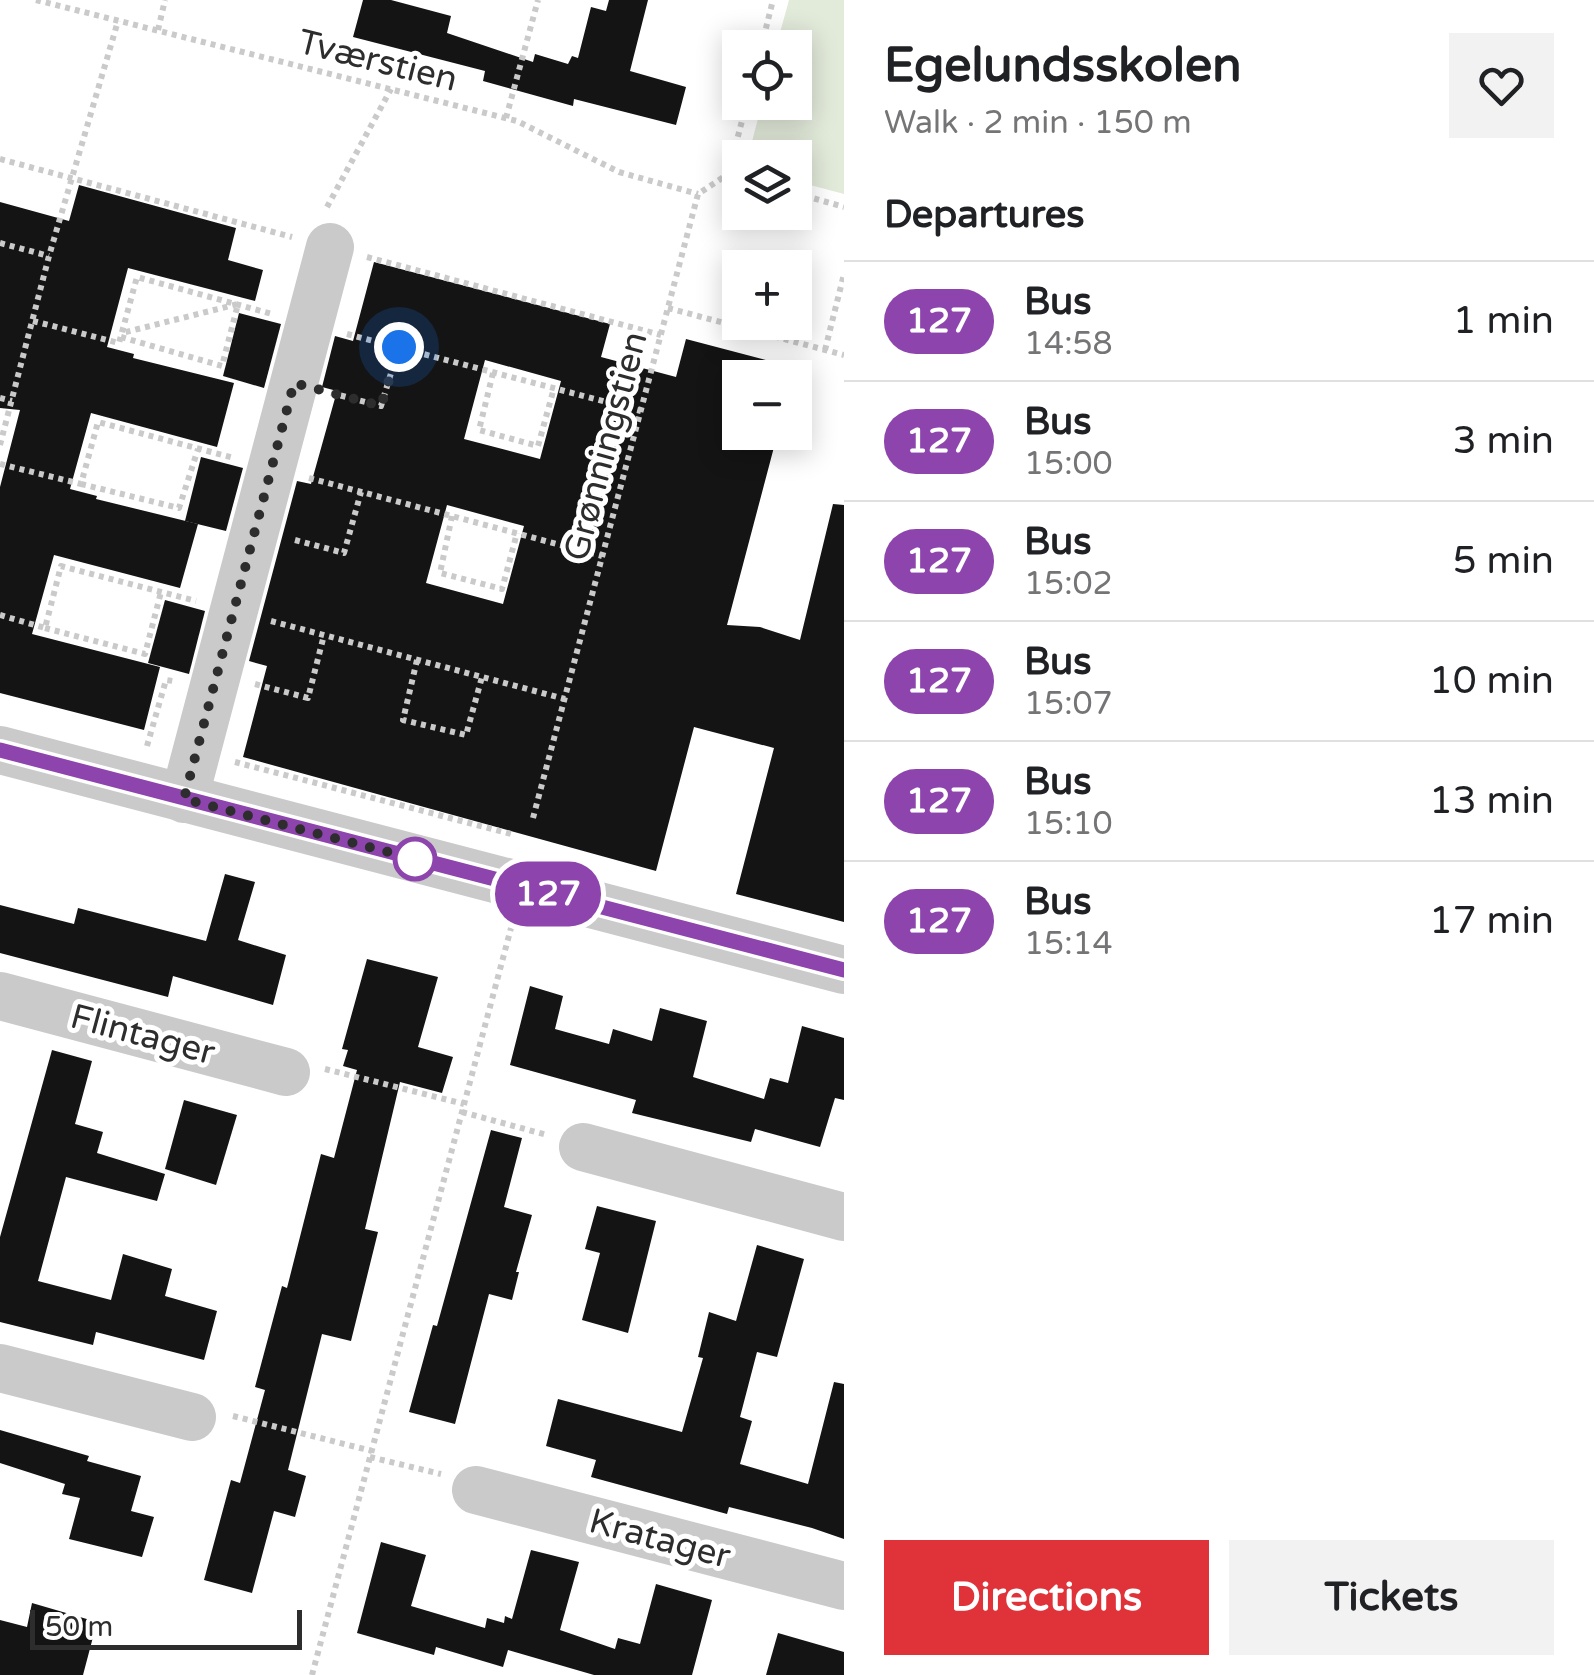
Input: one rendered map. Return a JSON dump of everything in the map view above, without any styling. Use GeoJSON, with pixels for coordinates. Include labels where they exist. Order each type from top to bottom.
{"type":"FeatureCollection","features":[{"type":"Feature","properties":{"kind":"street"},"geometry":{"type":"LineString","coordinates":[[184,799],[230,696],[234,612],[294,383],[326,236]]}},
{"type":"Feature","properties":{"kind":"street"},"geometry":{"type":"LineString","coordinates":[[0,750],[844,970]]}},
{"type":"Feature","properties":{"kind":"street","name":"Flintager"},"geometry":{"type":"LineString","coordinates":[[0,996],[286,1072]]}},
{"type":"Feature","properties":{"kind":"street"},"geometry":{"type":"LineString","coordinates":[[583,1147],[844,1216]]}},
{"type":"Feature","properties":{"kind":"street"},"geometry":{"type":"LineString","coordinates":[[0,1368],[192,1418]]}},
{"type":"Feature","properties":{"kind":"street","name":"Kratager"},"geometry":{"type":"LineString","coordinates":[[476,1490],[844,1586]]}},
{"type":"Feature","properties":{"kind":"path","name":"Tværstien"},"geometry":{"type":"LineString","coordinates":[[36,0],[506,118],[619,172],[698,194]]}},
{"type":"Feature","properties":{"kind":"path"},"geometry":{"type":"LineString","coordinates":[[158,30],[165,0]]}},
{"type":"Feature","properties":{"kind":"path"},"geometry":{"type":"LineString","coordinates":[[506,118],[538,0]]}},
{"type":"Feature","properties":{"kind":"path"},"geometry":{"type":"LineString","coordinates":[[766,30],[774,0]]}},
{"type":"Feature","properties":{"kind":"path"},"geometry":{"type":"LineString","coordinates":[[0,445],[118,21]]}},
{"type":"Feature","properties":{"kind":"path"},"geometry":{"type":"LineString","coordinates":[[326,236],[327,206],[391,89]]}},
{"type":"Feature","properties":{"kind":"path"},"geometry":{"type":"LineString","coordinates":[[698,194],[722,178]]}},
{"type":"Feature","properties":{"kind":"path","name":"Grønningstien"},"geometry":{"type":"LineString","coordinates":[[533,818],[698,194]]}},
{"type":"Feature","properties":{"kind":"path"},"geometry":{"type":"LineString","coordinates":[[812,198],[844,208]]}},
{"type":"Feature","properties":{"kind":"path"},"geometry":{"type":"LineString","coordinates":[[0,243],[50,256]]}},
{"type":"Feature","properties":{"kind":"path"},"geometry":{"type":"LineString","coordinates":[[825,350],[844,274]]}},
{"type":"Feature","properties":{"kind":"path"},"geometry":{"type":"LineString","coordinates":[[238,304],[222,366],[121,335],[238,304]]}},
{"type":"Feature","properties":{"kind":"path"},"geometry":{"type":"LineString","coordinates":[[668,308],[844,355]]}},
{"type":"Feature","properties":{"kind":"path"},"geometry":{"type":"LineString","coordinates":[[294,383],[381,406],[399,347]]}},
{"type":"Feature","properties":{"kind":"path"},"geometry":{"type":"LineString","coordinates":[[494,373],[479,430],[538,446],[554,388]]}},
{"type":"Feature","properties":{"kind":"path"},"geometry":{"type":"LineString","coordinates":[[0,398],[12,401]]}},
{"type":"Feature","properties":{"kind":"path"},"geometry":{"type":"LineString","coordinates":[[81,484],[179,508],[198,449]]}},
{"type":"Feature","properties":{"kind":"path"},"geometry":{"type":"LineString","coordinates":[[255,530],[344,553],[361,492]]}},
{"type":"Feature","properties":{"kind":"path"},"geometry":{"type":"LineString","coordinates":[[452,516],[440,573],[502,589],[517,534]]}},
{"type":"Feature","properties":{"kind":"path"},"geometry":{"type":"LineString","coordinates":[[46,628],[61,566],[564,699]]}},
{"type":"Feature","properties":{"kind":"path"},"geometry":{"type":"LineString","coordinates":[[0,615],[144,654],[161,592]]}},
{"type":"Feature","properties":{"kind":"path"},"geometry":{"type":"LineString","coordinates":[[130,742],[149,747],[166,680],[230,696],[252,683],[308,698],[324,635]]}},
{"type":"Feature","properties":{"kind":"path"},"geometry":{"type":"LineString","coordinates":[[416,660],[402,720],[466,735],[482,677]]}},
{"type":"Feature","properties":{"kind":"path"},"geometry":{"type":"LineString","coordinates":[[238,748],[235,764],[515,835]]}},
{"type":"Feature","properties":{"kind":"path"},"geometry":{"type":"LineString","coordinates":[[312,1675],[510,928]]}},
{"type":"Feature","properties":{"kind":"path"},"geometry":{"type":"LineString","coordinates":[[286,1072],[316,1067],[583,1147]]}},
{"type":"Feature","properties":{"kind":"path"},"geometry":{"type":"LineString","coordinates":[[192,1418],[234,1416],[457,1478],[476,1490]]}},
{"type":"Feature","properties":{"kind":"green space"},"geometry":{"type":"Polygon","coordinates":[[[789,0],[844,0],[844,194],[812,186],[812,140],[752,140],[758,120],[812,120],[812,30],[781,30],[789,0]]]}},
{"type":"Feature","properties":{"kind":"building"},"geometry":{"type":"Polygon","coordinates":[[[363,0],[391,0],[451,16],[447,33],[533,62],[535,54],[568,64],[572,56],[578,58],[591,7],[606,11],[609,0],[648,0],[630,71],[686,87],[676,125],[574,99],[573,106],[483,81],[485,71],[353,37],[363,0]]]}},
{"type":"Feature","properties":{"kind":"building"},"geometry":{"type":"Polygon","coordinates":[[[79,185],[236,228],[228,260],[263,270],[255,301],[128,268],[107,347],[134,354],[133,358],[234,383],[217,447],[91,413],[70,489],[198,524],[180,588],[54,555],[32,634],[160,667],[144,730],[0,693],[0,487],[20,410],[0,408],[0,202],[69,221],[79,185]]]}},
{"type":"Feature","properties":{"kind":"building"},"geometry":{"type":"Polygon","coordinates":[[[374,262],[610,324],[601,357],[676,377],[686,339],[766,360],[722,360],[722,450],[773,450],[727,625],[760,627],[800,640],[833,504],[844,505],[844,922],[736,894],[774,748],[694,727],[656,871],[243,757],[267,666],[249,661],[297,481],[311,484],[337,391],[322,387],[335,336],[353,341],[374,262]],[[485,360],[464,439],[540,459],[561,381],[485,360]],[[447,505],[426,583],[503,604],[524,526],[447,505]]]}},
{"type":"Feature","properties":{"kind":"building"},"geometry":{"type":"Polygon","coordinates":[[[239,313],[281,324],[264,388],[223,376],[239,313]]]}},
{"type":"Feature","properties":{"kind":"building"},"geometry":{"type":"Polygon","coordinates":[[[201,457],[243,468],[226,531],[185,521],[201,457]]]}},
{"type":"Feature","properties":{"kind":"building"},"geometry":{"type":"Polygon","coordinates":[[[165,600],[205,611],[189,674],[148,663],[165,600]]]}},
{"type":"Feature","properties":{"kind":"building"},"geometry":{"type":"Polygon","coordinates":[[[225,874],[255,882],[238,940],[286,955],[273,1005],[173,976],[168,997],[0,953],[0,905],[74,924],[78,908],[206,941],[225,874]]]}},
{"type":"Feature","properties":{"kind":"building"},"geometry":{"type":"Polygon","coordinates":[[[367,959],[438,977],[418,1047],[453,1057],[442,1093],[400,1082],[365,1229],[378,1232],[351,1341],[322,1334],[288,1470],[306,1476],[295,1517],[274,1511],[252,1593],[204,1580],[231,1480],[240,1483],[265,1390],[255,1387],[282,1286],[287,1288],[321,1154],[334,1158],[357,1070],[343,1066],[348,1050],[342,1049],[367,959]]]}},
{"type":"Feature","properties":{"kind":"building"},"geometry":{"type":"Polygon","coordinates":[[[530,986],[563,996],[555,1029],[609,1044],[613,1029],[652,1041],[660,1008],[707,1021],[693,1077],[764,1099],[770,1078],[788,1083],[802,1026],[844,1038],[844,1100],[835,1098],[820,1147],[755,1129],[751,1142],[632,1113],[636,1100],[510,1065],[530,986]]]}},
{"type":"Feature","properties":{"kind":"building"},"geometry":{"type":"Polygon","coordinates":[[[52,1050],[92,1061],[75,1124],[103,1132],[97,1153],[165,1174],[157,1201],[66,1177],[38,1281],[111,1300],[123,1254],[172,1269],[165,1296],[217,1311],[204,1360],[96,1332],[93,1345],[0,1322],[0,1237],[52,1050]]]}},
{"type":"Feature","properties":{"kind":"building"},"geometry":{"type":"Polygon","coordinates":[[[184,1100],[237,1115],[216,1185],[165,1169],[184,1100]]]}},
{"type":"Feature","properties":{"kind":"building"},"geometry":{"type":"Polygon","coordinates":[[[491,1130],[522,1138],[504,1207],[532,1215],[512,1300],[489,1294],[455,1424],[409,1412],[491,1130]]]}},
{"type":"Feature","properties":{"kind":"building"},"geometry":{"type":"Polygon","coordinates":[[[597,1206],[656,1221],[628,1333],[582,1320],[600,1253],[585,1249],[597,1206]]]}},
{"type":"Feature","properties":{"kind":"building"},"geometry":{"type":"Polygon","coordinates":[[[757,1245],[804,1259],[777,1357],[757,1352],[740,1417],[752,1421],[740,1464],[808,1484],[834,1382],[844,1384],[844,1539],[729,1507],[727,1514],[591,1477],[596,1460],[546,1446],[558,1399],[682,1432],[703,1358],[698,1357],[709,1312],[736,1321],[757,1245]]]}},
{"type":"Feature","properties":{"kind":"building"},"geometry":{"type":"Polygon","coordinates":[[[0,1430],[141,1476],[131,1511],[154,1517],[142,1557],[69,1539],[80,1498],[62,1494],[65,1484],[0,1463],[0,1430]]]}},
{"type":"Feature","properties":{"kind":"building"},"geometry":{"type":"Polygon","coordinates":[[[381,1542],[426,1555],[411,1606],[485,1628],[487,1618],[504,1623],[505,1616],[512,1619],[531,1550],[579,1562],[560,1630],[615,1649],[618,1638],[640,1644],[656,1584],[712,1600],[692,1675],[594,1675],[508,1650],[503,1667],[436,1647],[434,1655],[357,1633],[381,1542]]]}},
{"type":"Feature","properties":{"kind":"building"},"geometry":{"type":"Polygon","coordinates":[[[32,1603],[97,1622],[83,1675],[0,1675],[0,1620],[27,1627],[32,1603]]]}},
{"type":"Feature","properties":{"kind":"building"},"geometry":{"type":"Polygon","coordinates":[[[778,1633],[844,1652],[844,1675],[766,1675],[778,1633]]]}},
{"type":"Feature","properties":{"kind":"bus line","name":"127"},"geometry":{"type":"LineString","coordinates":[[0,750],[844,970]]}},
{"type":"Feature","properties":{"kind":"route"},"geometry":{"type":"LineString","coordinates":[[399,347],[381,406],[294,383],[184,799],[415,859]]}}]}
